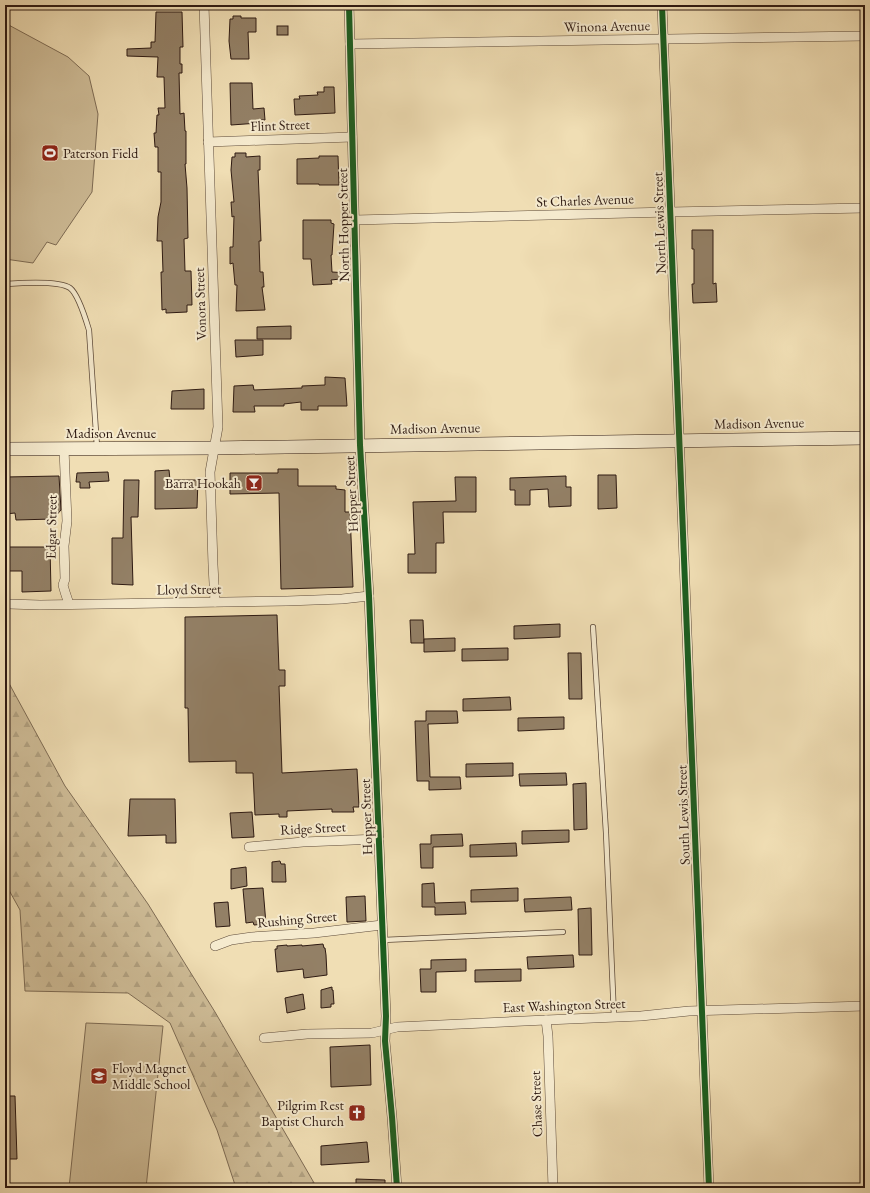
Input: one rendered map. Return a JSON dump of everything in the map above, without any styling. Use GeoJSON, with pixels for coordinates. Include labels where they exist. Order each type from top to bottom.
{"type":"FeatureCollection","features":[{"type":"Feature","properties":{"kind":"main road","name":"Madison Avenue"},"geometry":{"type":"LineString","coordinates":[[5,449],[214,448],[865,438]]}},
{"type":"Feature","properties":{"kind":"street","name":"Vonora Street"},"geometry":{"type":"LineString","coordinates":[[204,5],[218,427],[210,472],[213,565],[216,602]]}},
{"type":"Feature","properties":{"kind":"street","name":"North Hopper Street"},"geometry":{"type":"LineString","coordinates":[[349,5],[360,445]]}},
{"type":"Feature","properties":{"kind":"street","name":"North Lewis Street"},"geometry":{"type":"LineString","coordinates":[[662,5],[680,441]]}},
{"type":"Feature","properties":{"kind":"street","name":"Winona Avenue"},"geometry":{"type":"LineString","coordinates":[[350,44],[865,36]]}},
{"type":"Feature","properties":{"kind":"street","name":"Flint Street"},"geometry":{"type":"LineString","coordinates":[[208,142],[352,137]]}},
{"type":"Feature","properties":{"kind":"street","name":"St Charles Avenue"},"geometry":{"type":"LineString","coordinates":[[355,220],[865,208]]}},
{"type":"Feature","properties":{"kind":"street","name":"South Lewis Street"},"geometry":{"type":"LineString","coordinates":[[680,441],[709,1188]]}},
{"type":"Feature","properties":{"kind":"street","name":"Hopper Street"},"geometry":{"type":"LineString","coordinates":[[360,445],[379,839],[386,1016],[385,1041],[397,1188]]}},
{"type":"Feature","properties":{"kind":"street","name":"Edgar Street"},"geometry":{"type":"LineString","coordinates":[[64,449],[67,521],[64,546],[65,579],[63,585],[69,604]]}},
{"type":"Feature","properties":{"kind":"street","name":"Lloyd Street"},"geometry":{"type":"LineString","coordinates":[[9,604],[288,601],[342,599],[368,596]]}},
{"type":"Feature","properties":{"kind":"street","name":"Ridge Street"},"geometry":{"type":"LineString","coordinates":[[249,847],[303,842],[379,839]]}},
{"type":"Feature","properties":{"kind":"street","name":"Rushing Street"},"geometry":{"type":"LineString","coordinates":[[215,946],[231,940],[252,937],[314,933],[382,925]]}},
{"type":"Feature","properties":{"kind":"street","name":"East Washington Street"},"geometry":{"type":"LineString","coordinates":[[264,1038],[307,1034],[372,1033],[397,1027],[641,1016],[702,1011],[865,1006]]}},
{"type":"Feature","properties":{"kind":"street","name":"Chase Street"},"geometry":{"type":"LineString","coordinates":[[546,1020],[548,1036],[553,1188]]}},
{"type":"Feature","properties":{"kind":"lane"},"geometry":{"type":"LineString","coordinates":[[5,284],[62,284],[69,287],[74,292],[86,319],[88,330],[97,449]]}},
{"type":"Feature","properties":{"kind":"lane"},"geometry":{"type":"LineString","coordinates":[[593,627],[606,833],[614,1017]]}},
{"type":"Feature","properties":{"kind":"lane"},"geometry":{"type":"LineString","coordinates":[[383,940],[563,932]]}},
{"type":"Feature","properties":{"kind":"green space","name":"Paterson Field"},"geometry":{"type":"Polygon","coordinates":[[[5,23],[68,57],[89,76],[98,114],[92,192],[56,245],[47,242],[33,263],[5,259],[5,23]]]}},
{"type":"Feature","properties":{"kind":"green space"},"geometry":{"type":"Polygon","coordinates":[[[5,676],[65,786],[148,904],[215,1012],[317,1188],[236,1188],[217,1130],[170,1023],[128,993],[25,991],[20,910],[5,883],[5,676]]]}},
{"type":"Feature","properties":{"kind":"green space"},"geometry":{"type":"Polygon","coordinates":[[[86,1023],[163,1026],[146,1188],[69,1188],[86,1023]]]}},
{"type":"Feature","properties":{"kind":"building"},"geometry":{"type":"Polygon","coordinates":[[[156,12],[182,12],[183,47],[180,47],[180,64],[182,64],[182,73],[179,73],[180,114],[184,113],[186,131],[185,164],[188,238],[184,239],[185,271],[191,271],[192,305],[187,305],[187,312],[166,313],[166,309],[162,310],[162,241],[157,241],[158,217],[161,202],[161,172],[158,172],[158,147],[155,147],[154,133],[156,133],[157,115],[159,115],[158,108],[165,108],[164,77],[157,77],[158,57],[127,56],[127,49],[151,48],[151,42],[155,42],[156,12]]]}},
{"type":"Feature","properties":{"kind":"building"},"geometry":{"type":"Polygon","coordinates":[[[233,16],[241,16],[241,18],[256,18],[256,32],[248,32],[249,59],[231,59],[229,41],[230,19],[233,19],[233,16]]]}},
{"type":"Feature","properties":{"kind":"building"},"geometry":{"type":"Polygon","coordinates":[[[277,26],[288,26],[288,35],[277,35],[277,26]]]}},
{"type":"Feature","properties":{"kind":"building"},"geometry":{"type":"Polygon","coordinates":[[[230,83],[252,83],[253,109],[264,108],[265,120],[259,120],[259,123],[231,125],[230,83]]]}},
{"type":"Feature","properties":{"kind":"building"},"geometry":{"type":"Polygon","coordinates":[[[324,87],[334,87],[335,113],[295,115],[294,99],[300,99],[299,96],[318,95],[317,92],[324,92],[324,87]]]}},
{"type":"Feature","properties":{"kind":"building"},"geometry":{"type":"Polygon","coordinates":[[[235,153],[246,153],[246,157],[260,156],[260,170],[258,170],[261,241],[259,241],[260,272],[263,272],[264,287],[262,287],[265,310],[236,311],[237,285],[235,285],[233,263],[230,264],[230,247],[233,247],[234,216],[232,217],[231,202],[234,202],[231,170],[232,157],[235,157],[235,153]]]}},
{"type":"Feature","properties":{"kind":"building"},"geometry":{"type":"Polygon","coordinates":[[[319,156],[338,156],[339,185],[297,184],[297,159],[319,158],[319,156]]]}},
{"type":"Feature","properties":{"kind":"building"},"geometry":{"type":"Polygon","coordinates":[[[303,220],[331,220],[331,223],[334,224],[331,255],[332,272],[349,273],[349,278],[331,280],[332,284],[313,285],[311,259],[303,259],[303,220]]]}},
{"type":"Feature","properties":{"kind":"building"},"geometry":{"type":"Polygon","coordinates":[[[692,230],[713,230],[713,284],[716,283],[717,302],[693,303],[692,284],[694,284],[694,249],[692,249],[692,230]]]}},
{"type":"Feature","properties":{"kind":"building"},"geometry":{"type":"Polygon","coordinates":[[[291,326],[291,339],[257,339],[257,327],[291,326]]]}},
{"type":"Feature","properties":{"kind":"building"},"geometry":{"type":"Polygon","coordinates":[[[235,340],[263,340],[263,355],[236,357],[235,340]]]}},
{"type":"Feature","properties":{"kind":"building"},"geometry":{"type":"Polygon","coordinates":[[[325,377],[345,378],[347,406],[318,406],[318,410],[301,410],[301,402],[284,404],[284,406],[254,406],[255,412],[233,412],[234,386],[253,385],[254,390],[302,388],[302,386],[325,385],[325,377]]]}},
{"type":"Feature","properties":{"kind":"building"},"geometry":{"type":"Polygon","coordinates":[[[204,389],[204,409],[171,409],[172,391],[204,389]]]}},
{"type":"Feature","properties":{"kind":"building"},"geometry":{"type":"Polygon","coordinates":[[[278,469],[298,469],[298,486],[336,486],[336,489],[345,490],[345,512],[350,512],[353,587],[281,589],[279,493],[230,494],[230,473],[278,473],[278,469]]]}},
{"type":"Feature","properties":{"kind":"building"},"geometry":{"type":"Polygon","coordinates":[[[169,470],[170,480],[198,480],[197,508],[155,509],[155,471],[169,470]]]}},
{"type":"Feature","properties":{"kind":"building"},"geometry":{"type":"Polygon","coordinates":[[[108,472],[109,481],[89,482],[90,488],[80,488],[80,482],[76,482],[77,473],[108,472]]]}},
{"type":"Feature","properties":{"kind":"building"},"geometry":{"type":"Polygon","coordinates":[[[598,475],[616,475],[617,508],[598,509],[598,475]]]}},
{"type":"Feature","properties":{"kind":"building"},"geometry":{"type":"Polygon","coordinates":[[[59,476],[61,510],[53,519],[16,520],[15,513],[5,514],[5,477],[59,476]]]}},
{"type":"Feature","properties":{"kind":"building"},"geometry":{"type":"Polygon","coordinates":[[[566,476],[566,487],[571,487],[571,506],[549,507],[548,489],[530,490],[530,505],[515,505],[515,490],[510,490],[510,478],[566,476]]]}},
{"type":"Feature","properties":{"kind":"building"},"geometry":{"type":"Polygon","coordinates":[[[455,477],[476,477],[476,512],[443,512],[444,543],[436,543],[436,573],[408,573],[408,554],[415,554],[413,502],[456,501],[455,477]]]}},
{"type":"Feature","properties":{"kind":"building"},"geometry":{"type":"Polygon","coordinates":[[[124,480],[139,480],[138,517],[131,517],[133,585],[112,584],[112,538],[123,538],[124,480]]]}},
{"type":"Feature","properties":{"kind":"building"},"geometry":{"type":"Polygon","coordinates":[[[6,547],[50,547],[51,591],[22,592],[22,571],[6,571],[6,547]]]}},
{"type":"Feature","properties":{"kind":"building"},"geometry":{"type":"Polygon","coordinates":[[[277,615],[279,670],[285,670],[285,686],[279,686],[282,773],[357,769],[359,807],[353,807],[354,812],[332,812],[332,809],[287,811],[287,817],[279,817],[279,814],[255,815],[253,773],[236,773],[236,761],[189,762],[188,708],[185,708],[185,617],[277,615]]]}},
{"type":"Feature","properties":{"kind":"building"},"geometry":{"type":"Polygon","coordinates":[[[410,620],[423,620],[424,643],[411,643],[410,620]]]}},
{"type":"Feature","properties":{"kind":"building"},"geometry":{"type":"Polygon","coordinates":[[[560,624],[560,637],[514,639],[514,626],[560,624]]]}},
{"type":"Feature","properties":{"kind":"building"},"geometry":{"type":"Polygon","coordinates":[[[455,638],[455,651],[424,652],[424,639],[455,638]]]}},
{"type":"Feature","properties":{"kind":"building"},"geometry":{"type":"Polygon","coordinates":[[[508,648],[508,660],[462,661],[462,649],[508,648]]]}},
{"type":"Feature","properties":{"kind":"building"},"geometry":{"type":"Polygon","coordinates":[[[568,653],[581,653],[582,699],[569,699],[568,653]]]}},
{"type":"Feature","properties":{"kind":"building"},"geometry":{"type":"Polygon","coordinates":[[[510,697],[511,710],[463,711],[463,699],[510,697]]]}},
{"type":"Feature","properties":{"kind":"building"},"geometry":{"type":"Polygon","coordinates":[[[426,711],[457,711],[458,723],[428,724],[430,777],[460,777],[461,789],[429,790],[429,781],[417,781],[415,721],[426,721],[426,711]]]}},
{"type":"Feature","properties":{"kind":"building"},"geometry":{"type":"Polygon","coordinates":[[[564,717],[564,729],[518,731],[518,718],[564,717]]]}},
{"type":"Feature","properties":{"kind":"building"},"geometry":{"type":"Polygon","coordinates":[[[513,763],[513,776],[466,777],[466,764],[513,763]]]}},
{"type":"Feature","properties":{"kind":"building"},"geometry":{"type":"Polygon","coordinates":[[[566,773],[567,785],[520,786],[519,774],[566,773]]]}},
{"type":"Feature","properties":{"kind":"building"},"geometry":{"type":"Polygon","coordinates":[[[586,783],[587,829],[574,830],[573,784],[586,783]]]}},
{"type":"Feature","properties":{"kind":"building"},"geometry":{"type":"Polygon","coordinates":[[[130,799],[175,799],[176,843],[166,843],[166,835],[128,836],[130,799]]]}},
{"type":"Feature","properties":{"kind":"building"},"geometry":{"type":"Polygon","coordinates":[[[252,812],[254,837],[232,838],[230,813],[252,812]]]}},
{"type":"Feature","properties":{"kind":"building"},"geometry":{"type":"Polygon","coordinates":[[[569,830],[569,842],[522,844],[522,831],[569,830]]]}},
{"type":"Feature","properties":{"kind":"building"},"geometry":{"type":"Polygon","coordinates":[[[462,834],[463,846],[433,847],[433,868],[421,868],[420,844],[431,844],[431,835],[462,834]]]}},
{"type":"Feature","properties":{"kind":"building"},"geometry":{"type":"Polygon","coordinates":[[[516,843],[517,856],[470,857],[470,845],[516,843]]]}},
{"type":"Feature","properties":{"kind":"building"},"geometry":{"type":"Polygon","coordinates":[[[280,861],[281,864],[285,864],[286,882],[272,882],[272,862],[280,861]]]}},
{"type":"Feature","properties":{"kind":"building"},"geometry":{"type":"Polygon","coordinates":[[[246,867],[247,886],[231,889],[231,869],[246,867]]]}},
{"type":"Feature","properties":{"kind":"building"},"geometry":{"type":"Polygon","coordinates":[[[434,883],[435,903],[465,902],[466,914],[435,915],[435,907],[422,907],[422,884],[434,883]]]}},
{"type":"Feature","properties":{"kind":"building"},"geometry":{"type":"Polygon","coordinates":[[[263,888],[266,924],[254,925],[253,922],[246,923],[243,889],[263,888]]]}},
{"type":"Feature","properties":{"kind":"building"},"geometry":{"type":"Polygon","coordinates":[[[518,888],[518,901],[471,902],[471,890],[518,888]]]}},
{"type":"Feature","properties":{"kind":"building"},"geometry":{"type":"Polygon","coordinates":[[[365,896],[366,921],[347,922],[346,897],[365,896]]]}},
{"type":"Feature","properties":{"kind":"building"},"geometry":{"type":"Polygon","coordinates":[[[571,897],[572,910],[525,912],[524,899],[571,897]]]}},
{"type":"Feature","properties":{"kind":"building"},"geometry":{"type":"Polygon","coordinates":[[[228,902],[230,926],[216,927],[214,903],[228,902]]]}},
{"type":"Feature","properties":{"kind":"building"},"geometry":{"type":"Polygon","coordinates":[[[591,908],[592,955],[579,955],[578,909],[591,908]]]}},
{"type":"Feature","properties":{"kind":"building"},"geometry":{"type":"Polygon","coordinates":[[[323,944],[326,955],[327,975],[304,978],[303,969],[277,972],[275,949],[277,949],[277,946],[323,944]]]}},
{"type":"Feature","properties":{"kind":"building"},"geometry":{"type":"Polygon","coordinates":[[[573,955],[574,967],[528,969],[527,957],[573,955]]]}},
{"type":"Feature","properties":{"kind":"building"},"geometry":{"type":"Polygon","coordinates":[[[466,959],[466,971],[436,972],[436,992],[421,992],[420,969],[431,969],[431,960],[466,959]]]}},
{"type":"Feature","properties":{"kind":"building"},"geometry":{"type":"Polygon","coordinates":[[[521,969],[521,981],[475,982],[475,970],[521,969]]]}},
{"type":"Feature","properties":{"kind":"building"},"geometry":{"type":"Polygon","coordinates":[[[332,987],[334,1004],[331,1004],[331,1007],[321,1008],[321,990],[332,987]]]}},
{"type":"Feature","properties":{"kind":"building"},"geometry":{"type":"Polygon","coordinates":[[[303,994],[305,1009],[287,1013],[285,998],[303,994]]]}},
{"type":"Feature","properties":{"kind":"building"},"geometry":{"type":"Polygon","coordinates":[[[370,1045],[371,1085],[331,1087],[330,1047],[370,1045]]]}},
{"type":"Feature","properties":{"kind":"building"},"geometry":{"type":"Polygon","coordinates":[[[5,1096],[15,1096],[17,1159],[5,1159],[5,1096]]]}},
{"type":"Feature","properties":{"kind":"building"},"geometry":{"type":"Polygon","coordinates":[[[367,1142],[369,1162],[321,1165],[321,1146],[367,1142]]]}},
{"type":"Feature","properties":{"kind":"building"},"geometry":{"type":"Polygon","coordinates":[[[356,1179],[385,1180],[385,1188],[356,1188],[356,1179]]]}},
{"type":"Feature","properties":{"kind":"cycle path"},"geometry":{"type":"LineString","coordinates":[[349,5],[360,445],[369,596],[386,1016],[385,1041],[397,1188]]}},
{"type":"Feature","properties":{"kind":"cycle path"},"geometry":{"type":"LineString","coordinates":[[662,5],[709,1188]]}},
{"type":"Feature","properties":{"kind":"place","name":"Paterson Field"},"geometry":{"type":"Point","coordinates":[50,153]}},
{"type":"Feature","properties":{"kind":"place","name":"Barra Hookah"},"geometry":{"type":"Point","coordinates":[254,483]}},
{"type":"Feature","properties":{"kind":"place","name":"Floyd Magnet Middle School"},"geometry":{"type":"Point","coordinates":[99,1076]}},
{"type":"Feature","properties":{"kind":"place","name":"Pilgrim Rest Baptist Church"},"geometry":{"type":"Point","coordinates":[357,1113]}}]}
